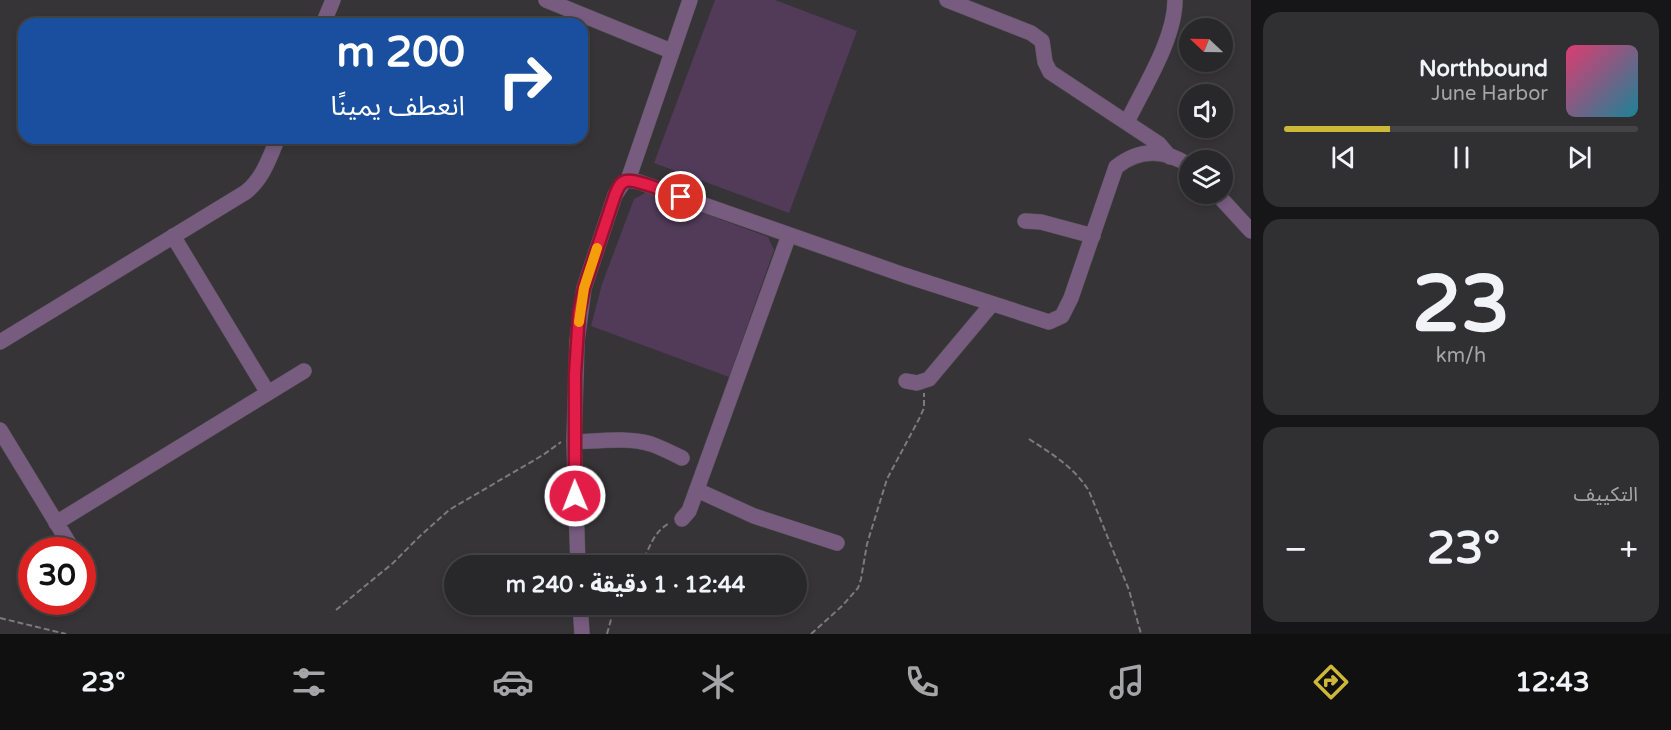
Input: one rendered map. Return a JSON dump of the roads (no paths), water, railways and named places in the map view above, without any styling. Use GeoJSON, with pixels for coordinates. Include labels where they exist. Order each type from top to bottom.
{"type":"FeatureCollection","features":[{"type":"Feature","properties":{"kind":"street"},"geometry":{"type":"LineString","coordinates":[[326,18],[333,0]]}},
{"type":"Feature","properties":{"kind":"street"},"geometry":{"type":"LineString","coordinates":[[546,0],[671,51]]}},
{"type":"Feature","properties":{"kind":"street"},"geometry":{"type":"LineString","coordinates":[[628,180],[690,0]]}},
{"type":"Feature","properties":{"kind":"street"},"geometry":{"type":"LineString","coordinates":[[947,0],[1031,33],[1042,41],[1045,62],[1050,72],[1159,144],[1170,157]]}},
{"type":"Feature","properties":{"kind":"street"},"geometry":{"type":"LineString","coordinates":[[1127,122],[1164,47],[1175,14],[1175,0]]}},
{"type":"Feature","properties":{"kind":"street"},"geometry":{"type":"LineString","coordinates":[[0,342],[253,186],[264,172],[276,144]]}},
{"type":"Feature","properties":{"kind":"street"},"geometry":{"type":"LineString","coordinates":[[578,555],[574,442],[577,341],[584,288],[615,195],[622,183],[628,180],[639,182],[1048,322],[1062,316],[1071,298],[1116,167],[1126,159],[1140,154],[1159,152],[1179,161]]}},
{"type":"Feature","properties":{"kind":"street"},"geometry":{"type":"LineString","coordinates":[[1225,204],[1251,231]]}},
{"type":"Feature","properties":{"kind":"street"},"geometry":{"type":"LineString","coordinates":[[1024,221],[1041,222],[1093,236]]}},
{"type":"Feature","properties":{"kind":"street"},"geometry":{"type":"LineString","coordinates":[[682,519],[689,511],[697,490],[789,235]]}},
{"type":"Feature","properties":{"kind":"street"},"geometry":{"type":"LineString","coordinates":[[173,236],[268,393]]}},
{"type":"Feature","properties":{"kind":"street"},"geometry":{"type":"LineString","coordinates":[[906,381],[918,383],[933,374],[992,304]]}},
{"type":"Feature","properties":{"kind":"street"},"geometry":{"type":"LineString","coordinates":[[56,523],[304,371]]}},
{"type":"Feature","properties":{"kind":"street"},"geometry":{"type":"LineString","coordinates":[[0,430],[65,537]]}},
{"type":"Feature","properties":{"kind":"street"},"geometry":{"type":"LineString","coordinates":[[574,442],[638,442],[661,448],[682,458]]}},
{"type":"Feature","properties":{"kind":"street"},"geometry":{"type":"LineString","coordinates":[[697,490],[754,516],[837,543]]}},
{"type":"Feature","properties":{"kind":"street"},"geometry":{"type":"LineString","coordinates":[[581,615],[582,634]]}}]}
